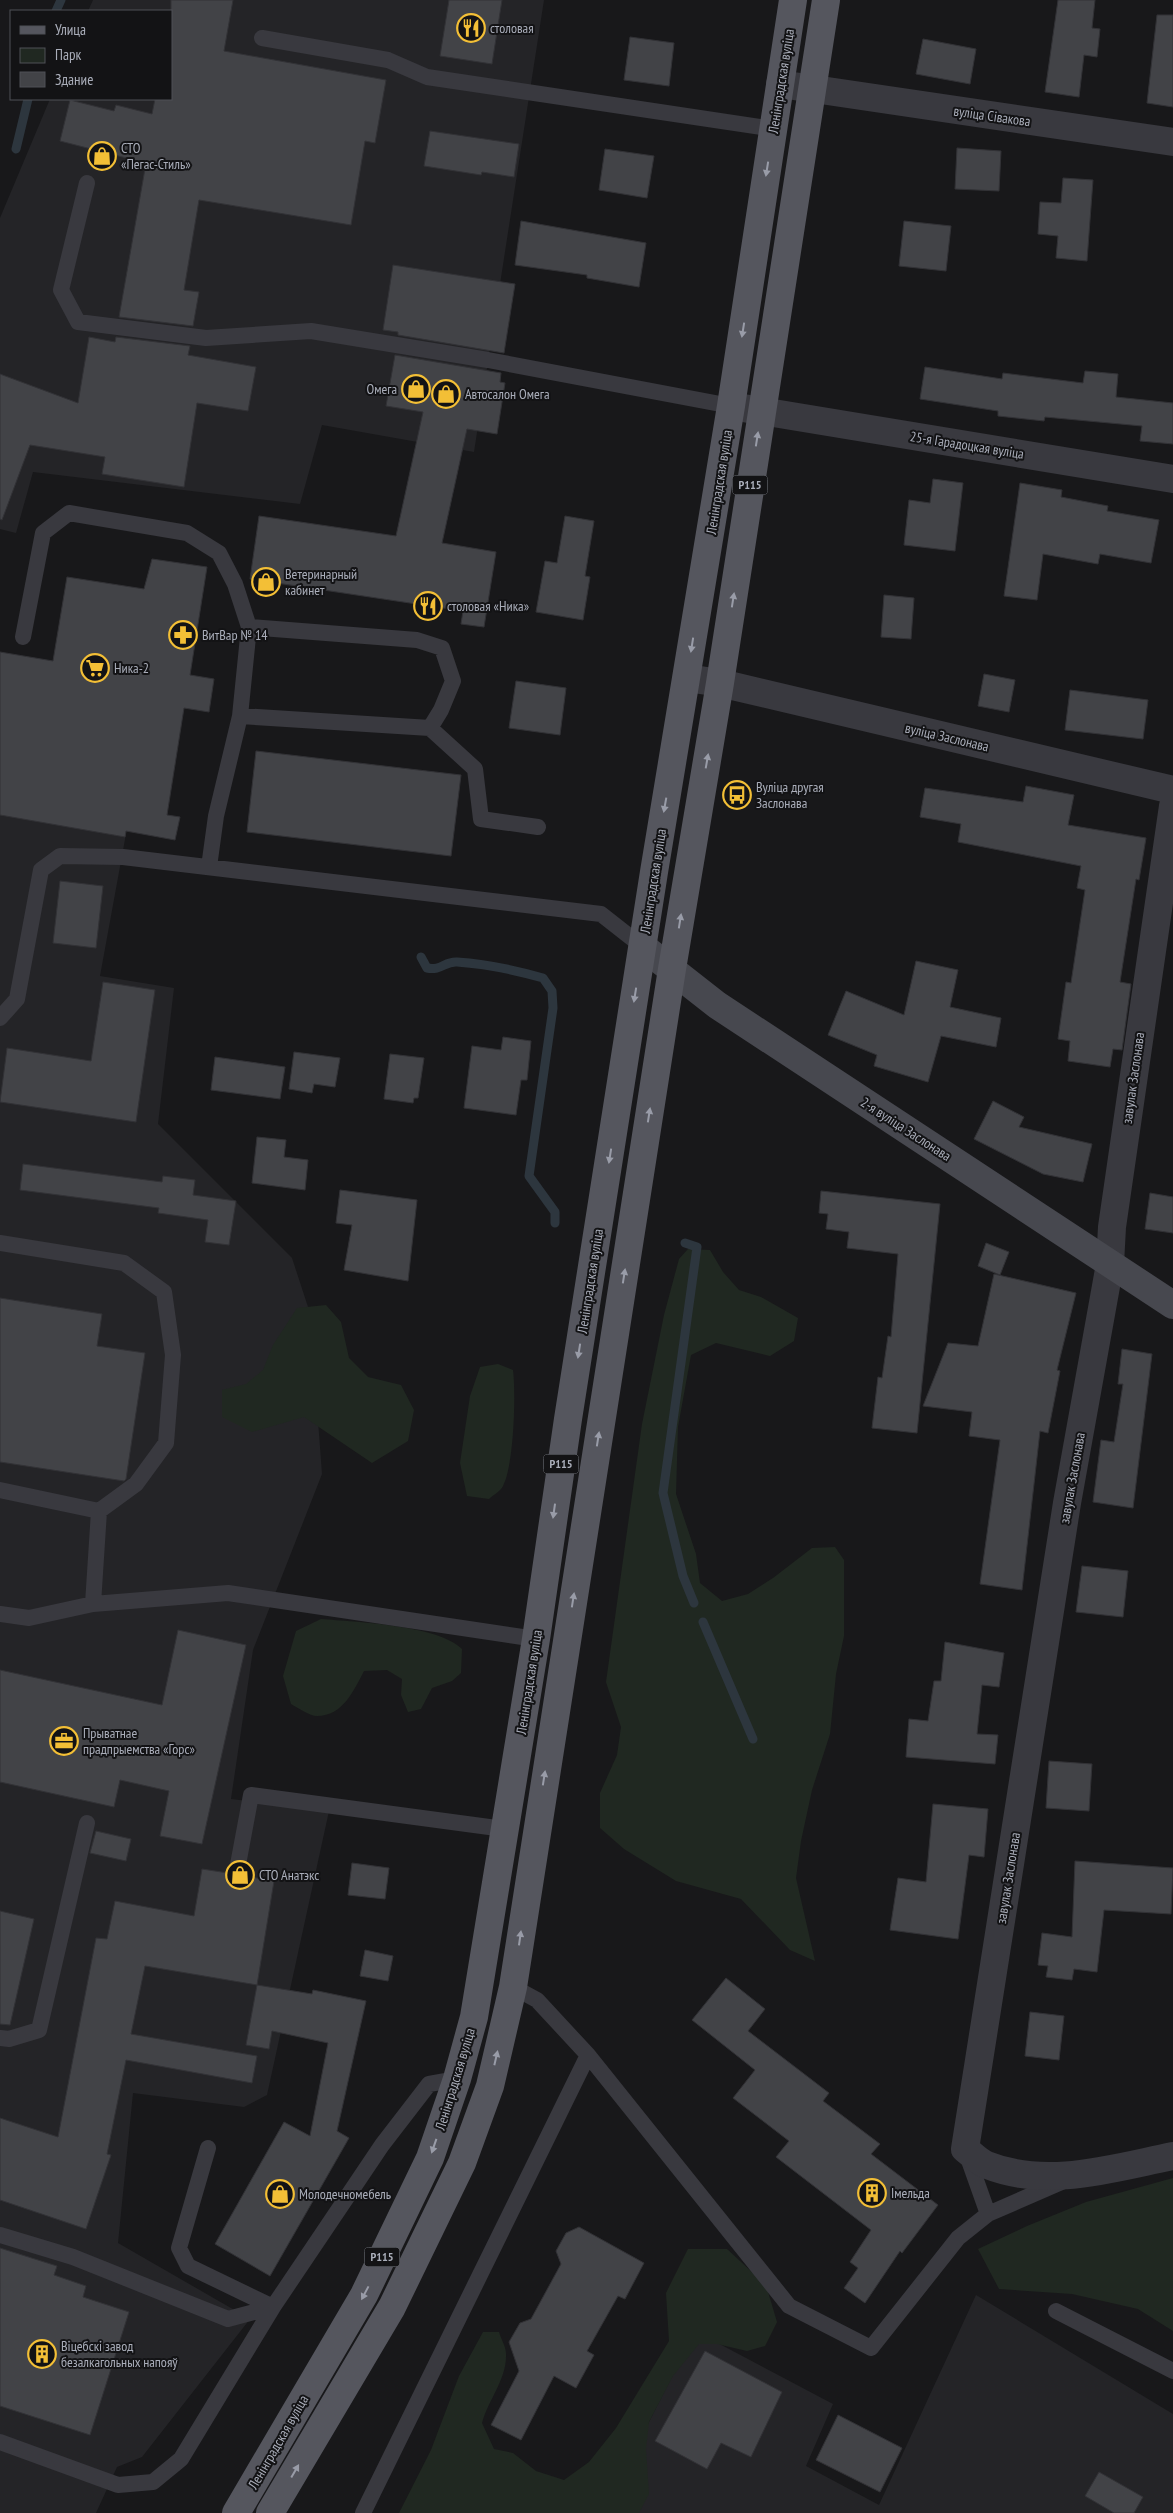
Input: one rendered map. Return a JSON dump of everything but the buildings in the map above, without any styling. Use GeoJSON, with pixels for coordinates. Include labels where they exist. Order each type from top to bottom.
{"type":"FeatureCollection","features":[{"type":"Feature","properties":{"kind":"main road","name":"Ленінградская вуліца"},"geometry":{"type":"LineString","coordinates":[[236,2513],[364,2295],[430,2158],[457,2079],[481,1981],[536,1639],[568,1419],[731,406],[793,0]]}},
{"type":"Feature","properties":{"kind":"main road","name":"Р115"},"geometry":{"type":"LineString","coordinates":[[270,2513],[392,2307],[462,2163],[490,2086],[513,1987],[535,1834],[672,969],[720,683],[826,0]]}},
{"type":"Feature","properties":{"kind":"main road","name":"2-я вуліца Заслонава"},"geometry":{"type":"LineString","coordinates":[[643,947],[717,1005],[1173,1305]]}},
{"type":"Feature","properties":{"kind":"street","name":"вуліца Сівакова"},"geometry":{"type":"LineString","coordinates":[[780,84],[1173,142]]}},
{"type":"Feature","properties":{"kind":"street","name":"25-я Гарадоцкая вуліца"},"geometry":{"type":"LineString","coordinates":[[731,406],[1173,479]]}},
{"type":"Feature","properties":{"kind":"street","name":"вуліца Заслонава"},"geometry":{"type":"LineString","coordinates":[[687,678],[720,683],[1173,790]]}},
{"type":"Feature","properties":{"kind":"street","name":"завулак Заслонава"},"geometry":{"type":"LineString","coordinates":[[965,2149],[1066,1513],[1110,1264],[1112,1227],[1173,806]]}},
{"type":"Feature","properties":{"kind":"street"},"geometry":{"type":"LineString","coordinates":[[536,1639],[566,1642]]}},
{"type":"Feature","properties":{"kind":"street"},"geometry":{"type":"LineString","coordinates":[[504,1829],[535,1834]]}},
{"type":"Feature","properties":{"kind":"street"},"geometry":{"type":"LineString","coordinates":[[481,1981],[513,1987]]}},
{"type":"Feature","properties":{"kind":"street"},"geometry":{"type":"LineString","coordinates":[[457,2079],[490,2086]]}},
{"type":"Feature","properties":{"kind":"street"},"geometry":{"type":"LineString","coordinates":[[965,2149],[985,2164],[1018,2174],[1074,2176],[1173,2156]]}},
{"type":"Feature","properties":{"kind":"lane"},"geometry":{"type":"LineString","coordinates":[[262,38],[388,60],[428,77],[774,129]]}},
{"type":"Feature","properties":{"kind":"lane"},"geometry":{"type":"LineString","coordinates":[[87,183],[61,290],[78,322],[206,338],[310,330],[488,360],[731,406]]}},
{"type":"Feature","properties":{"kind":"lane"},"geometry":{"type":"LineString","coordinates":[[23,637],[43,533],[69,513],[187,533],[219,553],[235,584],[248,627],[240,716],[216,816],[209,868]]}},
{"type":"Feature","properties":{"kind":"lane"},"geometry":{"type":"LineString","coordinates":[[248,627],[417,640],[442,648],[454,681],[442,710],[430,728]]}},
{"type":"Feature","properties":{"kind":"lane"},"geometry":{"type":"LineString","coordinates":[[240,716],[430,728],[475,769],[481,819],[538,827]]}},
{"type":"Feature","properties":{"kind":"lane"},"geometry":{"type":"LineString","coordinates":[[0,1018],[16,999],[41,870],[60,856],[123,858],[601,914],[643,947]]}},
{"type":"Feature","properties":{"kind":"lane"},"geometry":{"type":"LineString","coordinates":[[0,1242],[124,1263],[164,1292],[173,1355],[166,1443],[136,1484],[98,1511],[0,1490]]}},
{"type":"Feature","properties":{"kind":"lane"},"geometry":{"type":"LineString","coordinates":[[93,1604],[98,1511]]}},
{"type":"Feature","properties":{"kind":"lane"},"geometry":{"type":"LineString","coordinates":[[0,1614],[29,1618],[93,1604],[228,1593],[536,1639]]}},
{"type":"Feature","properties":{"kind":"lane"},"geometry":{"type":"LineString","coordinates":[[238,1870],[251,1795],[504,1829]]}},
{"type":"Feature","properties":{"kind":"lane"},"geometry":{"type":"LineString","coordinates":[[0,2038],[9,2039],[39,2030],[87,1823]]}},
{"type":"Feature","properties":{"kind":"lane"},"geometry":{"type":"LineString","coordinates":[[513,1987],[537,2000],[588,2056],[788,2306],[872,2348],[958,2238],[988,2214],[1074,2176]]}},
{"type":"Feature","properties":{"kind":"lane"},"geometry":{"type":"LineString","coordinates":[[363,2513],[588,2056]]}},
{"type":"Feature","properties":{"kind":"lane"},"geometry":{"type":"LineString","coordinates":[[0,2442],[118,2485],[153,2482],[181,2459],[272,2307],[382,2145],[429,2084],[457,2079]]}},
{"type":"Feature","properties":{"kind":"lane"},"geometry":{"type":"LineString","coordinates":[[208,2148],[179,2248],[188,2266],[272,2307]]}},
{"type":"Feature","properties":{"kind":"lane"},"geometry":{"type":"LineString","coordinates":[[965,2149],[988,2214]]}},
{"type":"Feature","properties":{"kind":"lane"},"geometry":{"type":"LineString","coordinates":[[0,2235],[73,2257],[228,2319],[272,2307]]}},
{"type":"Feature","properties":{"kind":"lane"},"geometry":{"type":"LineString","coordinates":[[1056,2311],[1173,2371]]}},
{"type":"Feature","properties":{"kind":"shaded area"},"geometry":{"type":"Polygon","coordinates":[[[93,0],[544,0],[474,452],[322,425],[300,504],[33,472],[16,533],[0,529],[0,218],[50,100],[172,100],[172,10],[88,10],[93,0]]]}},
{"type":"Feature","properties":{"kind":"shaded area"},"geometry":{"type":"Polygon","coordinates":[[[0,782],[132,801],[100,976],[174,988],[158,1124],[292,1258],[310,1313],[322,1474],[253,1650],[231,1799],[329,1811],[267,2095],[244,2107],[133,2093],[118,2243],[250,2319],[142,2457],[117,2467],[96,2513],[0,2513],[0,782]]]}},
{"type":"Feature","properties":{"kind":"shaded area"},"geometry":{"type":"Polygon","coordinates":[[[976,2295],[1173,2414],[1173,2513],[603,2513],[695,2331],[833,2404],[806,2466],[879,2505],[976,2295]]]}},
{"type":"Feature","properties":{"kind":"green space"},"geometry":{"type":"Polygon","coordinates":[[[688,1249],[710,1250],[723,1272],[739,1290],[761,1297],[798,1318],[794,1341],[770,1356],[716,1343],[691,1355],[678,1427],[676,1494],[696,1554],[700,1583],[722,1601],[748,1594],[773,1578],[812,1548],[835,1547],[844,1560],[844,1636],[836,1674],[830,1734],[812,1790],[801,1841],[796,1878],[815,1961],[790,1950],[741,1899],[676,1881],[624,1849],[600,1828],[600,1793],[617,1755],[621,1727],[606,1682],[642,1424],[664,1315],[679,1259],[688,1249]]]}},
{"type":"Feature","properties":{"kind":"green space"},"geometry":{"type":"Polygon","coordinates":[[[326,1305],[341,1322],[349,1358],[368,1377],[401,1385],[414,1410],[408,1441],[372,1463],[304,1417],[252,1432],[222,1417],[222,1390],[246,1384],[263,1370],[273,1345],[297,1308],[326,1305]]]}},
{"type":"Feature","properties":{"kind":"green space"},"geometry":{"type":"Polygon","coordinates":[[[498,1364],[513,1370],[514,1381],[512,1446],[507,1476],[502,1488],[489,1499],[467,1496],[460,1463],[470,1396],[480,1367],[498,1364]]]}},
{"type":"Feature","properties":{"kind":"green space"},"geometry":{"type":"Polygon","coordinates":[[[321,1619],[375,1623],[435,1635],[450,1641],[462,1649],[461,1673],[452,1681],[432,1688],[421,1709],[408,1712],[401,1695],[402,1679],[387,1670],[364,1671],[352,1694],[341,1707],[326,1715],[311,1715],[291,1704],[283,1676],[296,1631],[321,1619]]]}},
{"type":"Feature","properties":{"kind":"green space"},"geometry":{"type":"Polygon","coordinates":[[[1173,2178],[1173,2331],[1138,2309],[1072,2294],[999,2289],[978,2249],[1027,2226],[1086,2202],[1173,2178]]]}},
{"type":"Feature","properties":{"kind":"green space"},"geometry":{"type":"Polygon","coordinates":[[[688,2249],[727,2249],[766,2285],[777,2322],[765,2346],[747,2351],[717,2344],[699,2344],[673,2376],[649,2422],[646,2449],[649,2494],[639,2513],[399,2513],[431,2450],[459,2376],[483,2332],[499,2332],[506,2351],[504,2372],[482,2423],[494,2449],[513,2453],[536,2471],[564,2480],[589,2462],[616,2428],[669,2341],[666,2293],[688,2249]]]}},
{"type":"Feature","properties":{"kind":"waterway"},"geometry":{"type":"LineString","coordinates":[[56,10],[61,0]]}},
{"type":"Feature","properties":{"kind":"waterway"},"geometry":{"type":"LineString","coordinates":[[16,149],[28,100]]}},
{"type":"Feature","properties":{"kind":"waterway"},"geometry":{"type":"LineString","coordinates":[[421,957],[427,968],[432,969],[457,962],[490,966],[532,975],[543,978],[552,991],[553,1008],[529,1176],[555,1212],[555,1223]]}},
{"type":"Feature","properties":{"kind":"waterway"},"geometry":{"type":"LineString","coordinates":[[685,1243],[697,1247],[663,1493],[683,1576],[694,1603]]}},
{"type":"Feature","properties":{"kind":"waterway"},"geometry":{"type":"LineString","coordinates":[[703,1622],[753,1739]]}},
{"type":"Feature","properties":{"kind":"place","name":"столовая"},"geometry":{"type":"Point","coordinates":[471,28]}},
{"type":"Feature","properties":{"kind":"place","name":"СТО «Пегас-Стиль»"},"geometry":{"type":"Point","coordinates":[102,156]}},
{"type":"Feature","properties":{"kind":"place","name":"Омега"},"geometry":{"type":"Point","coordinates":[416,389]}},
{"type":"Feature","properties":{"kind":"place","name":"Автосалон Омега"},"geometry":{"type":"Point","coordinates":[446,394]}},
{"type":"Feature","properties":{"kind":"place","name":"Ветеринарный кабинет"},"geometry":{"type":"Point","coordinates":[266,582]}},
{"type":"Feature","properties":{"kind":"place","name":"столовая «Ника»"},"geometry":{"type":"Point","coordinates":[428,606]}},
{"type":"Feature","properties":{"kind":"place","name":"ВитВар № 14"},"geometry":{"type":"Point","coordinates":[183,635]}},
{"type":"Feature","properties":{"kind":"place","name":"Ника-2"},"geometry":{"type":"Point","coordinates":[95,668]}},
{"type":"Feature","properties":{"kind":"place","name":"Вуліца другая Заслонава"},"geometry":{"type":"Point","coordinates":[737,795]}},
{"type":"Feature","properties":{"kind":"place","name":"Прыватнае прадпрыемства «Горс»"},"geometry":{"type":"Point","coordinates":[64,1741]}},
{"type":"Feature","properties":{"kind":"place","name":"СТО Анатэкс"},"geometry":{"type":"Point","coordinates":[240,1875]}},
{"type":"Feature","properties":{"kind":"place","name":"Імельда"},"geometry":{"type":"Point","coordinates":[872,2193]}},
{"type":"Feature","properties":{"kind":"place","name":"Молодечномебель"},"geometry":{"type":"Point","coordinates":[280,2194]}},
{"type":"Feature","properties":{"kind":"place","name":"Віцебскі завод безалкагольных напояў"},"geometry":{"type":"Point","coordinates":[42,2354]}}]}
